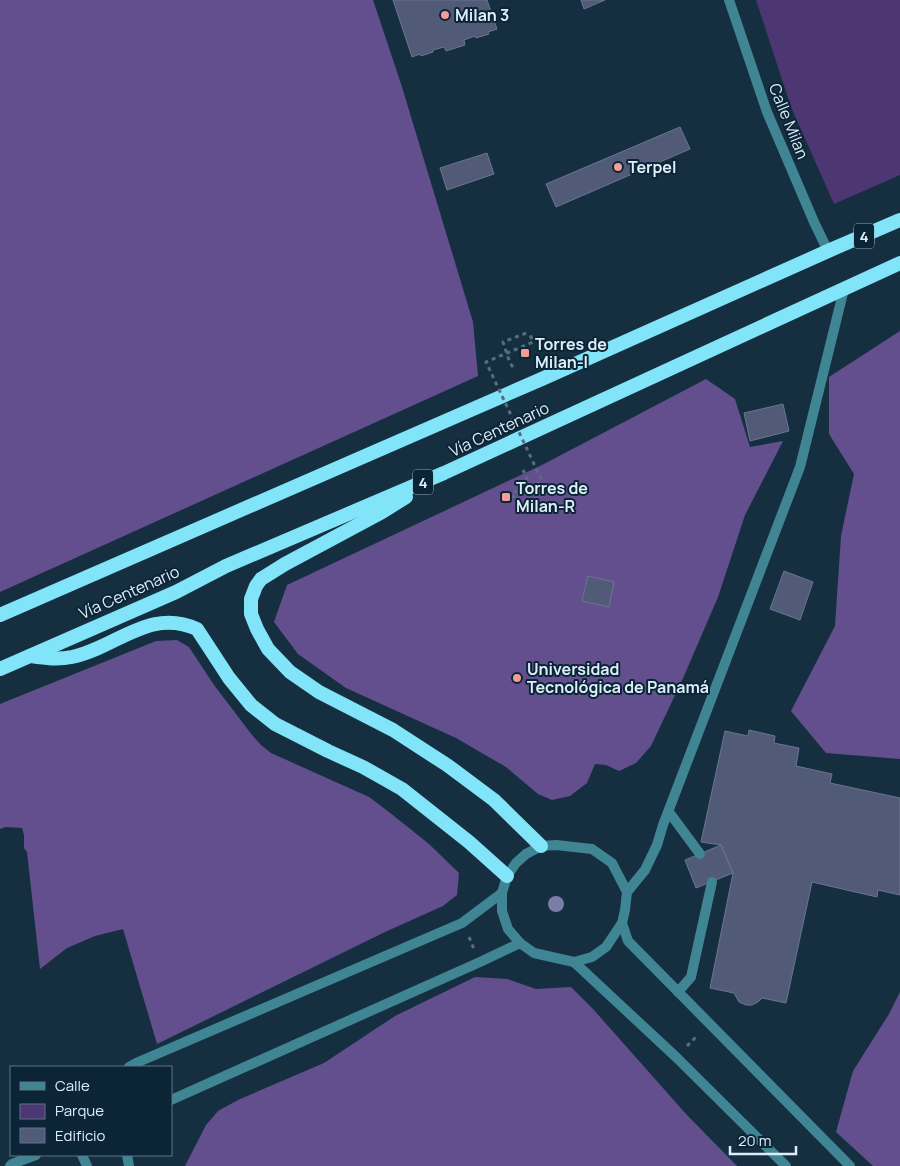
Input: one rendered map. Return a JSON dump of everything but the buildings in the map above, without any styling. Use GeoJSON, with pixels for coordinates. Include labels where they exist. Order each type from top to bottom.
{"type":"FeatureCollection","features":[{"type":"Feature","properties":{"kind":"highway","name":"Vía Centenario"},"geometry":{"type":"LineString","coordinates":[[0,615],[553,374],[900,220]]}},
{"type":"Feature","properties":{"kind":"highway","name":"Vía Centenario"},"geometry":{"type":"LineString","coordinates":[[0,669],[176,592],[226,566],[444,473],[900,263]]}},
{"type":"Feature","properties":{"kind":"highway"},"geometry":{"type":"LineString","coordinates":[[444,473],[382,512],[261,579],[251,599],[251,614],[268,649],[290,672],[319,692],[393,730],[447,765],[494,800],[541,846]]}},
{"type":"Feature","properties":{"kind":"highway"},"geometry":{"type":"LineString","coordinates":[[29,656],[52,659],[73,656],[92,650],[139,628],[163,622],[178,623],[197,629],[229,678],[251,705],[275,724],[363,767],[402,789],[469,842],[507,876]]}},
{"type":"Feature","properties":{"kind":"street","name":"Calle Milan"},"geometry":{"type":"LineString","coordinates":[[729,0],[767,112],[828,251]]}},
{"type":"Feature","properties":{"kind":"street"},"geometry":{"type":"LineString","coordinates":[[574,962],[592,957],[606,947],[622,923],[627,892],[645,870],[657,845],[800,467],[844,289]]}},
{"type":"Feature","properties":{"kind":"street"},"geometry":{"type":"LineString","coordinates":[[669,812],[700,854]]}},
{"type":"Feature","properties":{"kind":"street"},"geometry":{"type":"LineString","coordinates":[[627,892],[612,863],[592,849],[556,845],[541,846],[526,854],[516,863],[507,876],[502,893],[502,911],[508,929],[520,943],[534,952],[574,962],[676,1057],[786,1166]]}},
{"type":"Feature","properties":{"kind":"street"},"geometry":{"type":"LineString","coordinates":[[678,992],[691,977],[712,882]]}},
{"type":"Feature","properties":{"kind":"street"},"geometry":{"type":"LineString","coordinates":[[131,1066],[462,923],[502,893]]}},
{"type":"Feature","properties":{"kind":"street"},"geometry":{"type":"LineString","coordinates":[[622,923],[628,941],[850,1166]]}},
{"type":"Feature","properties":{"kind":"street"},"geometry":{"type":"LineString","coordinates":[[172,1100],[520,943]]}},
{"type":"Feature","properties":{"kind":"street"},"geometry":{"type":"LineString","coordinates":[[10,1166],[33,1156]]}},
{"type":"Feature","properties":{"kind":"path"},"geometry":{"type":"LineString","coordinates":[[514,367],[510,363],[503,342],[529,332],[533,342],[486,362],[542,481],[512,493],[517,506],[536,498],[523,470]]}},
{"type":"Feature","properties":{"kind":"path"},"geometry":{"type":"LineString","coordinates":[[462,923],[480,962]]}},
{"type":"Feature","properties":{"kind":"path"},"geometry":{"type":"LineString","coordinates":[[676,1057],[709,1024]]}},
{"type":"Feature","properties":{"kind":"green space"},"geometry":{"type":"Polygon","coordinates":[[[756,0],[900,0],[900,175],[834,204],[791,107],[756,0]]]}},
{"type":"Feature","properties":{"kind":"shaded area"},"geometry":{"type":"Polygon","coordinates":[[[0,0],[373,0],[402,87],[473,322],[478,376],[0,592],[0,0]]]}},
{"type":"Feature","properties":{"kind":"shaded area"},"geometry":{"type":"Polygon","coordinates":[[[900,331],[900,759],[826,753],[791,711],[835,626],[841,536],[854,474],[829,434],[829,377],[900,331]]]}},
{"type":"Feature","properties":{"kind":"shaded area"},"geometry":{"type":"Polygon","coordinates":[[[706,379],[735,399],[750,447],[783,441],[745,515],[718,597],[684,676],[651,746],[636,763],[619,771],[606,765],[595,764],[587,783],[570,796],[552,800],[538,794],[506,767],[456,738],[346,688],[298,654],[274,622],[287,585],[542,465],[706,379]]]}},
{"type":"Feature","properties":{"kind":"shaded area"},"geometry":{"type":"Polygon","coordinates":[[[177,640],[189,647],[214,685],[261,745],[271,753],[369,797],[429,844],[459,873],[457,895],[443,906],[385,932],[157,1044],[123,929],[95,936],[67,948],[40,969],[27,852],[24,848],[22,828],[6,827],[0,829],[0,704],[156,641],[177,640]]]}},
{"type":"Feature","properties":{"kind":"shaded area"},"geometry":{"type":"Polygon","coordinates":[[[475,977],[507,979],[536,989],[571,987],[593,1009],[686,1114],[737,1166],[185,1166],[206,1125],[218,1111],[238,1100],[324,1063],[395,1016],[475,977]]]}},
{"type":"Feature","properties":{"kind":"shaded area"},"geometry":{"type":"Polygon","coordinates":[[[900,992],[900,1166],[873,1166],[836,1132],[853,1071],[889,1014],[900,992]]]}},
{"type":"Feature","properties":{"kind":"place","name":"Milan 3"},"geometry":{"type":"Point","coordinates":[445,15]}},
{"type":"Feature","properties":{"kind":"place","name":"Terpel"},"geometry":{"type":"Point","coordinates":[618,167]}},
{"type":"Feature","properties":{"kind":"place","name":"Torres de Milan-I"},"geometry":{"type":"Point","coordinates":[525,353]}},
{"type":"Feature","properties":{"kind":"place","name":"Torres de Milan-R"},"geometry":{"type":"Point","coordinates":[506,497]}},
{"type":"Feature","properties":{"kind":"place","name":"Universidad Tecnológica de Panamá"},"geometry":{"type":"Point","coordinates":[517,678]}}]}
